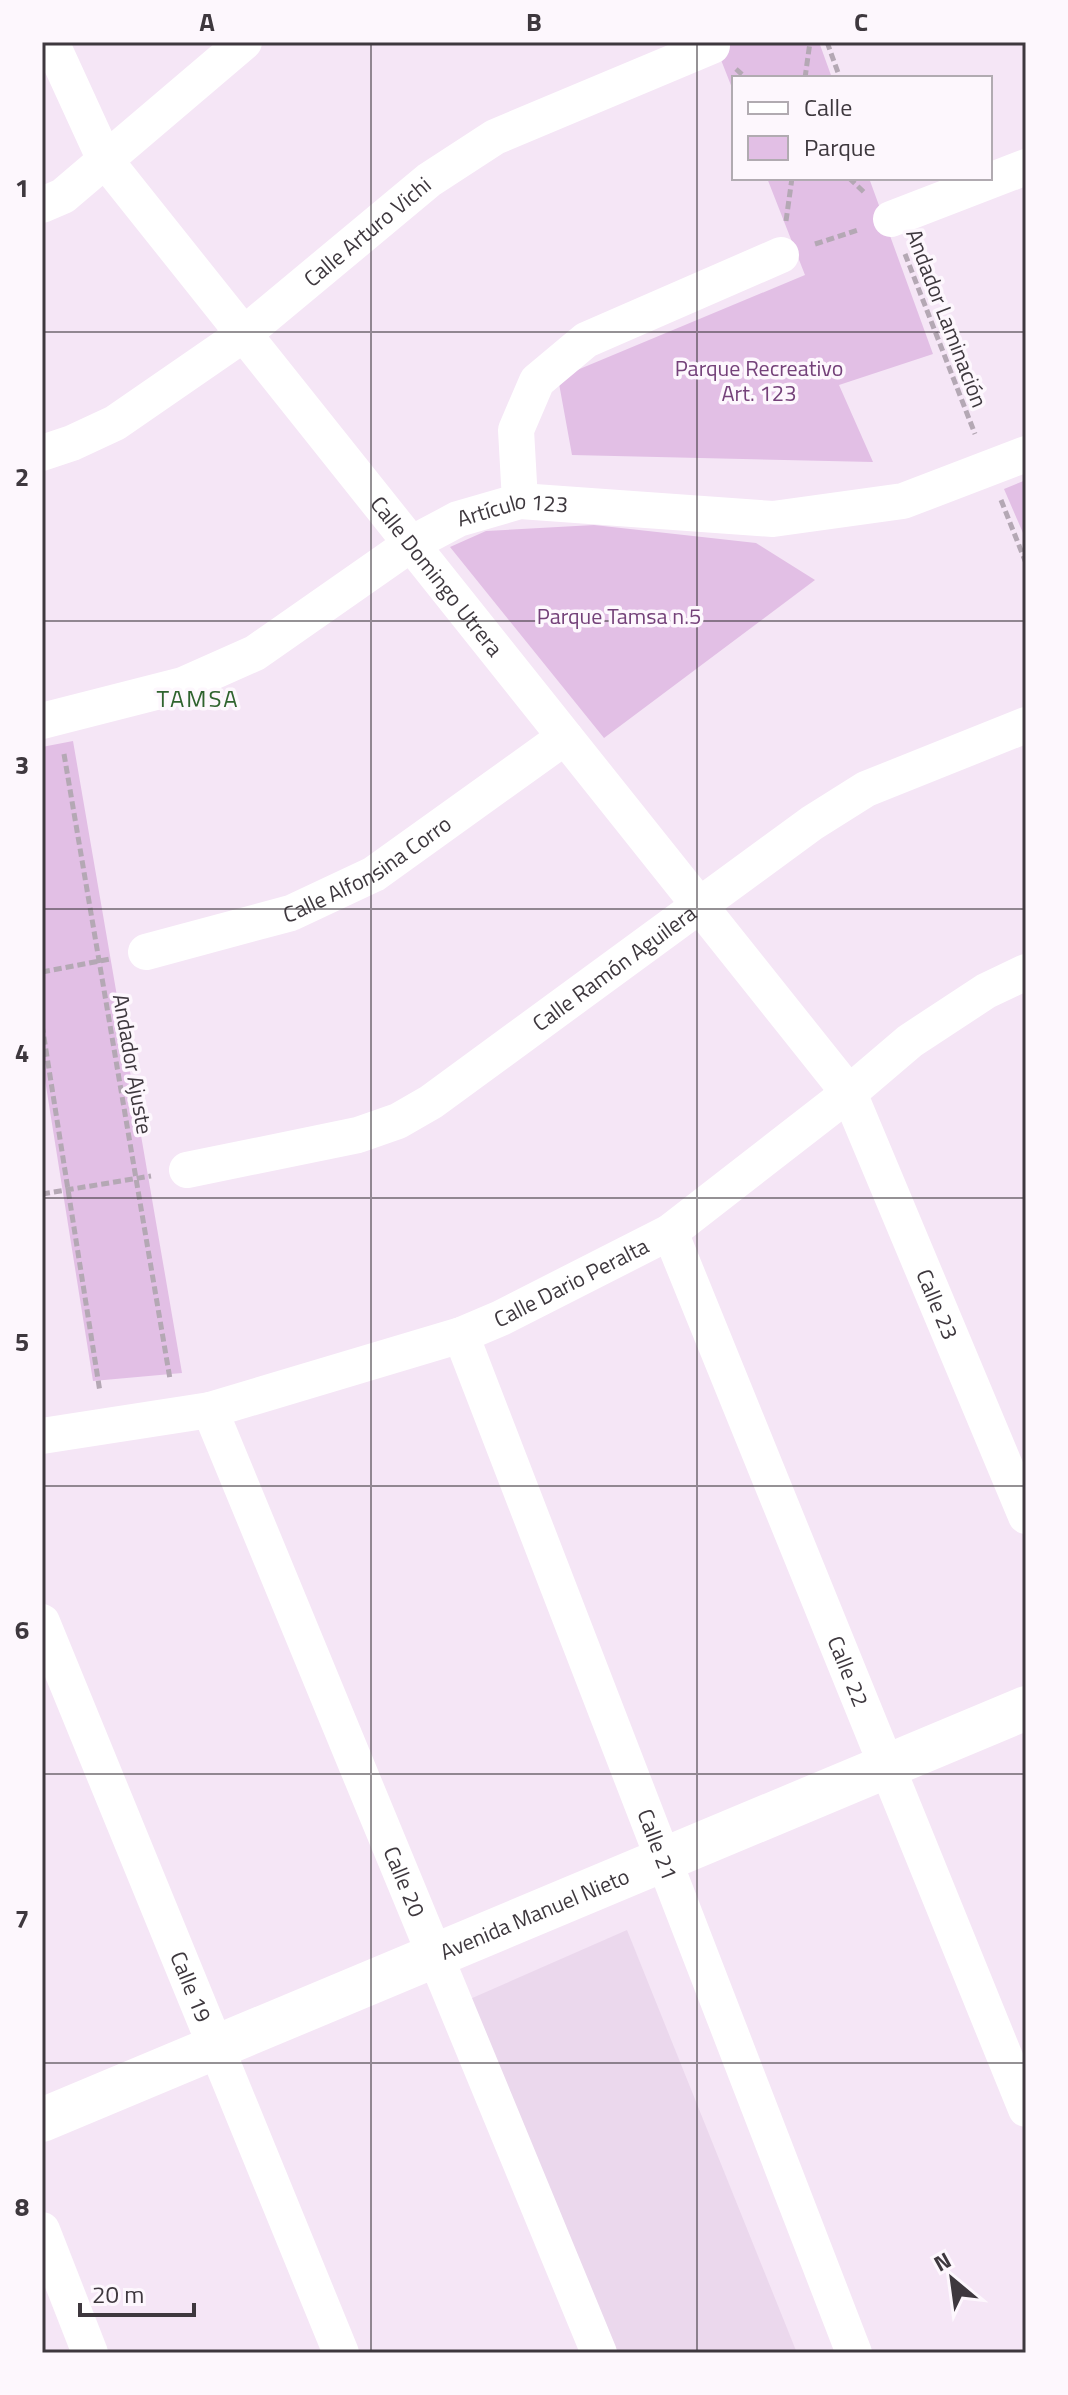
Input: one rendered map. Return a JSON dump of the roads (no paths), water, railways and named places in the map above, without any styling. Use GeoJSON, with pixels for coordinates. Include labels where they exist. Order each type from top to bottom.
{"type":"FeatureCollection","features":[{"type":"Feature","properties":{"kind":"street","name":"Calle Domingo Utrera"},"geometry":{"type":"LineString","coordinates":[[51,42],[105,160],[849,1093]]}},
{"type":"Feature","properties":{"kind":"street"},"geometry":{"type":"LineString","coordinates":[[42,205],[63,196],[244,42]]}},
{"type":"Feature","properties":{"kind":"street","name":"Calle Arturo Vichi"},"geometry":{"type":"LineString","coordinates":[[42,453],[115,423],[244,334],[429,180],[495,137],[712,46]]}},
{"type":"Feature","properties":{"kind":"street"},"geometry":{"type":"LineString","coordinates":[[891,219],[1026,167]]}},
{"type":"Feature","properties":{"kind":"street"},"geometry":{"type":"LineString","coordinates":[[520,501],[516,430],[537,381],[586,340],[781,255]]}},
{"type":"Feature","properties":{"kind":"street","name":"Artículo 123"},"geometry":{"type":"LineString","coordinates":[[50,720],[183,685],[255,653],[411,544],[458,519],[520,501],[773,519],[903,501],[1026,454]]}},
{"type":"Feature","properties":{"kind":"street","name":"Calle Ramón Aguilera"},"geometry":{"type":"LineString","coordinates":[[187,1170],[358,1135],[398,1121],[431,1102],[812,823],[866,789],[1026,725]]}},
{"type":"Feature","properties":{"kind":"street","name":"Calle Alfonsina Corro"},"geometry":{"type":"LineString","coordinates":[[146,952],[291,913],[374,874],[565,737]]}},
{"type":"Feature","properties":{"kind":"street","name":"Calle Dario Peralta"},"geometry":{"type":"LineString","coordinates":[[42,1436],[193,1413],[461,1335],[501,1318],[670,1232],[849,1093],[910,1041],[986,991],[1026,972]]}},
{"type":"Feature","properties":{"kind":"street","name":"Calle 23"},"geometry":{"type":"LineString","coordinates":[[849,1093],[1026,1516]]}},
{"type":"Feature","properties":{"kind":"street","name":"Calle 22"},"geometry":{"type":"LineString","coordinates":[[670,1232],[1026,2109]]}},
{"type":"Feature","properties":{"kind":"street","name":"Calle 21"},"geometry":{"type":"LineString","coordinates":[[461,1335],[854,2353]]}},
{"type":"Feature","properties":{"kind":"street","name":"Calle 20"},"geometry":{"type":"LineString","coordinates":[[193,1413],[435,1956],[599,2353]]}},
{"type":"Feature","properties":{"kind":"street","name":"Calle 19"},"geometry":{"type":"LineString","coordinates":[[42,1622],[341,2353]]}},
{"type":"Feature","properties":{"kind":"street","name":"Avenida Manuel Nieto"},"geometry":{"type":"LineString","coordinates":[[42,2120],[1026,1708]]}},
{"type":"Feature","properties":{"kind":"street"},"geometry":{"type":"LineString","coordinates":[[42,2230],[90,2353]]}},
{"type":"Feature","properties":{"kind":"district","name":"TAMSA"},"geometry":{"type":"Point","coordinates":[198,699]}},
{"type":"Feature","properties":{"kind":"park label","name":"Parque Recreativo Art. 123"},"geometry":{"type":"Point","coordinates":[759,380]}},
{"type":"Feature","properties":{"kind":"park label","name":"Parque Tamsa n.5"},"geometry":{"type":"Point","coordinates":[619,616]}}]}
